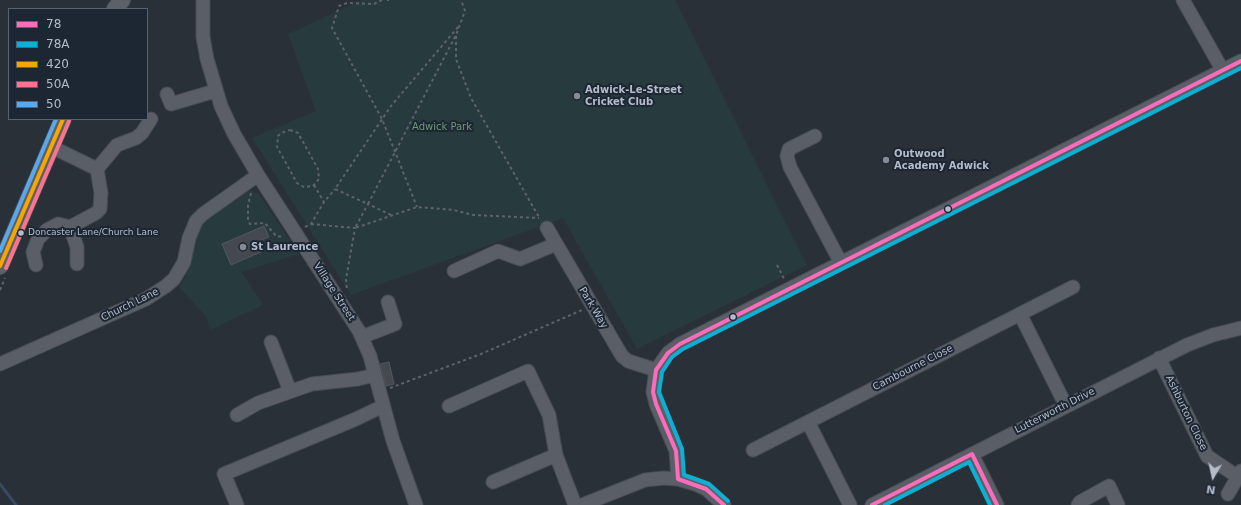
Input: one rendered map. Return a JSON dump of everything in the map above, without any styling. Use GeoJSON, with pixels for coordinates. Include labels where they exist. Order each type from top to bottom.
{"type":"FeatureCollection","features":[{"type":"Feature","properties":{"kind":"main road"},"geometry":{"type":"LineString","coordinates":[[116,8],[122,0]]}},
{"type":"Feature","properties":{"kind":"main road"},"geometry":{"type":"LineString","coordinates":[[0,266],[63,120]]}},
{"type":"Feature","properties":{"kind":"street","name":"Village Street"},"geometry":{"type":"LineString","coordinates":[[203,0],[203,37],[215,91],[234,134],[258,176],[341,302],[362,337],[375,375],[382,406],[416,505]]}},
{"type":"Feature","properties":{"kind":"street"},"geometry":{"type":"LineString","coordinates":[[1183,0],[1223,70]]}},
{"type":"Feature","properties":{"kind":"street"},"geometry":{"type":"LineString","coordinates":[[678,479],[676,451],[656,404],[653,392],[656,370],[668,352],[680,344],[1241,61]]}},
{"type":"Feature","properties":{"kind":"street"},"geometry":{"type":"LineString","coordinates":[[167,94],[171,104],[215,91]]}},
{"type":"Feature","properties":{"kind":"street"},"geometry":{"type":"LineString","coordinates":[[72,233],[100,209],[101,193],[97,169],[117,145],[136,138],[142,133],[151,119]]}},
{"type":"Feature","properties":{"kind":"street"},"geometry":{"type":"LineString","coordinates":[[815,136],[789,149],[786,156],[790,167],[841,263]]}},
{"type":"Feature","properties":{"kind":"street"},"geometry":{"type":"LineString","coordinates":[[52,147],[97,169]]}},
{"type":"Feature","properties":{"kind":"street","name":"Church Lane"},"geometry":{"type":"LineString","coordinates":[[0,364],[146,299],[166,286],[174,279],[184,262],[192,228],[196,221],[203,214],[258,176]]}},
{"type":"Feature","properties":{"kind":"street","name":"Park Way"},"geometry":{"type":"LineString","coordinates":[[543,223],[622,356],[628,361],[656,370]]}},
{"type":"Feature","properties":{"kind":"street"},"geometry":{"type":"LineString","coordinates":[[36,265],[33,252],[35,244],[42,234],[54,225],[64,224],[72,233],[77,247],[77,264]]}},
{"type":"Feature","properties":{"kind":"street"},"geometry":{"type":"LineString","coordinates":[[454,270],[498,251],[520,259],[556,244]]}},
{"type":"Feature","properties":{"kind":"street","name":"Cambourne Close"},"geometry":{"type":"LineString","coordinates":[[753,450],[1073,287]]}},
{"type":"Feature","properties":{"kind":"street"},"geometry":{"type":"LineString","coordinates":[[362,337],[395,324],[388,302]]}},
{"type":"Feature","properties":{"kind":"street"},"geometry":{"type":"LineString","coordinates":[[1020,314],[1066,406]]}},
{"type":"Feature","properties":{"kind":"street","name":"Lutterworth Drive"},"geometry":{"type":"LineString","coordinates":[[872,505],[896,500],[972,454],[1159,358],[1213,335],[1241,328]]}},
{"type":"Feature","properties":{"kind":"street"},"geometry":{"type":"LineString","coordinates":[[271,342],[290,391]]}},
{"type":"Feature","properties":{"kind":"street","name":"Ashburton Close"},"geometry":{"type":"LineString","coordinates":[[1159,358],[1207,456],[1239,474]]}},
{"type":"Feature","properties":{"kind":"street"},"geometry":{"type":"LineString","coordinates":[[448,406],[528,370],[549,415],[556,455],[575,505]]}},
{"type":"Feature","properties":{"kind":"street"},"geometry":{"type":"LineString","coordinates":[[236,415],[290,391],[322,382],[358,379],[375,375]]}},
{"type":"Feature","properties":{"kind":"street"},"geometry":{"type":"LineString","coordinates":[[237,505],[224,474],[356,419],[382,406]]}},
{"type":"Feature","properties":{"kind":"street"},"geometry":{"type":"LineString","coordinates":[[808,422],[850,505]]}},
{"type":"Feature","properties":{"kind":"street"},"geometry":{"type":"LineString","coordinates":[[972,454],[997,505]]}},
{"type":"Feature","properties":{"kind":"street"},"geometry":{"type":"LineString","coordinates":[[493,482],[556,455]]}},
{"type":"Feature","properties":{"kind":"street"},"geometry":{"type":"LineString","coordinates":[[1228,494],[1239,474]]}},
{"type":"Feature","properties":{"kind":"street"},"geometry":{"type":"LineString","coordinates":[[582,505],[645,480],[663,478],[678,479],[706,489],[724,505]]}},
{"type":"Feature","properties":{"kind":"street"},"geometry":{"type":"LineString","coordinates":[[1078,505],[1080,502],[1109,486],[1118,505]]}},
{"type":"Feature","properties":{"kind":"path"},"geometry":{"type":"LineString","coordinates":[[382,0],[374,4],[347,3],[339,6],[332,28],[382,119],[417,207]]}},
{"type":"Feature","properties":{"kind":"path"},"geometry":{"type":"LineString","coordinates":[[341,302],[347,299],[346,279],[355,228],[456,35],[465,11],[461,0]]}},
{"type":"Feature","properties":{"kind":"path"},"geometry":{"type":"LineString","coordinates":[[258,176],[248,205],[248,220],[250,224],[265,224],[276,236],[288,238],[311,224],[324,202],[335,189],[382,119],[458,27]]}},
{"type":"Feature","properties":{"kind":"path"},"geometry":{"type":"LineString","coordinates":[[456,35],[456,59],[471,98],[543,223]]}},
{"type":"Feature","properties":{"kind":"path"},"geometry":{"type":"LineString","coordinates":[[290,130],[298,133],[319,171],[319,179],[314,185],[304,187],[297,183],[277,146],[277,139],[281,133],[290,130]]}},
{"type":"Feature","properties":{"kind":"path"},"geometry":{"type":"LineString","coordinates":[[314,185],[324,202]]}},
{"type":"Feature","properties":{"kind":"path"},"geometry":{"type":"LineString","coordinates":[[335,189],[391,216]]}},
{"type":"Feature","properties":{"kind":"path"},"geometry":{"type":"LineString","coordinates":[[311,224],[355,228],[417,207],[454,210],[473,215],[543,223]]}},
{"type":"Feature","properties":{"kind":"path"},"geometry":{"type":"LineString","coordinates":[[777,265],[789,289]]}},
{"type":"Feature","properties":{"kind":"path"},"geometry":{"type":"LineString","coordinates":[[379,392],[481,354],[592,305]]}},
{"type":"Feature","properties":{"kind":"green space","name":"Adwick Park"},"geometry":{"type":"Polygon","coordinates":[[[362,0],[675,0],[807,265],[637,349],[563,218],[351,295],[252,138],[316,111],[288,34],[362,0]]]}},
{"type":"Feature","properties":{"kind":"green space"},"geometry":{"type":"Polygon","coordinates":[[[248,190],[258,193],[299,254],[242,272],[263,305],[210,330],[206,316],[179,287],[185,278],[200,222],[248,190]]]}},
{"type":"Feature","properties":{"kind":"building","name":"St Laurence"},"geometry":{"type":"Polygon","coordinates":[[[264,226],[269,237],[259,241],[263,251],[231,265],[222,244],[264,226]]]}},
{"type":"Feature","properties":{"kind":"building"},"geometry":{"type":"Polygon","coordinates":[[[389,362],[394,384],[386,386],[380,364],[389,362]]]}},
{"type":"Feature","properties":{"kind":"waterway"},"geometry":{"type":"LineString","coordinates":[[0,484],[16,505]]}},
{"type":"Feature","properties":{"kind":"transit line","name":"78"},"geometry":{"type":"LineString","coordinates":[[724,505],[706,489],[678,479],[676,451],[656,404],[653,392],[656,370],[668,353],[680,344],[1241,61]]}},
{"type":"Feature","properties":{"kind":"transit line","name":"78A"},"geometry":{"type":"LineString","coordinates":[[728,501],[709,484],[684,475],[682,449],[659,392],[662,372],[672,357],[683,349],[1241,68]]}},
{"type":"Feature","properties":{"kind":"transit line","name":"50"},"geometry":{"type":"LineString","coordinates":[[0,251],[56,120]]}},
{"type":"Feature","properties":{"kind":"transit line","name":"420"},"geometry":{"type":"LineString","coordinates":[[0,266],[63,120]]}},
{"type":"Feature","properties":{"kind":"transit line","name":"50A"},"geometry":{"type":"LineString","coordinates":[[6,268],[69,121]]}},
{"type":"Feature","properties":{"kind":"transit line","name":"78"},"geometry":{"type":"LineString","coordinates":[[872,505],[972,454],[997,505]]}},
{"type":"Feature","properties":{"kind":"transit line","name":"78A"},"geometry":{"type":"LineString","coordinates":[[885,505],[969,462],[990,505]]}},
{"type":"Feature","properties":{"kind":"place","name":"Adwick-Le-Street Cricket Club"},"geometry":{"type":"Point","coordinates":[577,96]}},
{"type":"Feature","properties":{"kind":"place","name":"Outwood Academy Adwick"},"geometry":{"type":"Point","coordinates":[886,160]}},
{"type":"Feature","properties":{"kind":"place","name":"Doncaster Lane/Church Lane"},"geometry":{"type":"Point","coordinates":[21,233]}},
{"type":"Feature","properties":{"kind":"place","name":"St Laurence"},"geometry":{"type":"Point","coordinates":[243,247]}}]}
